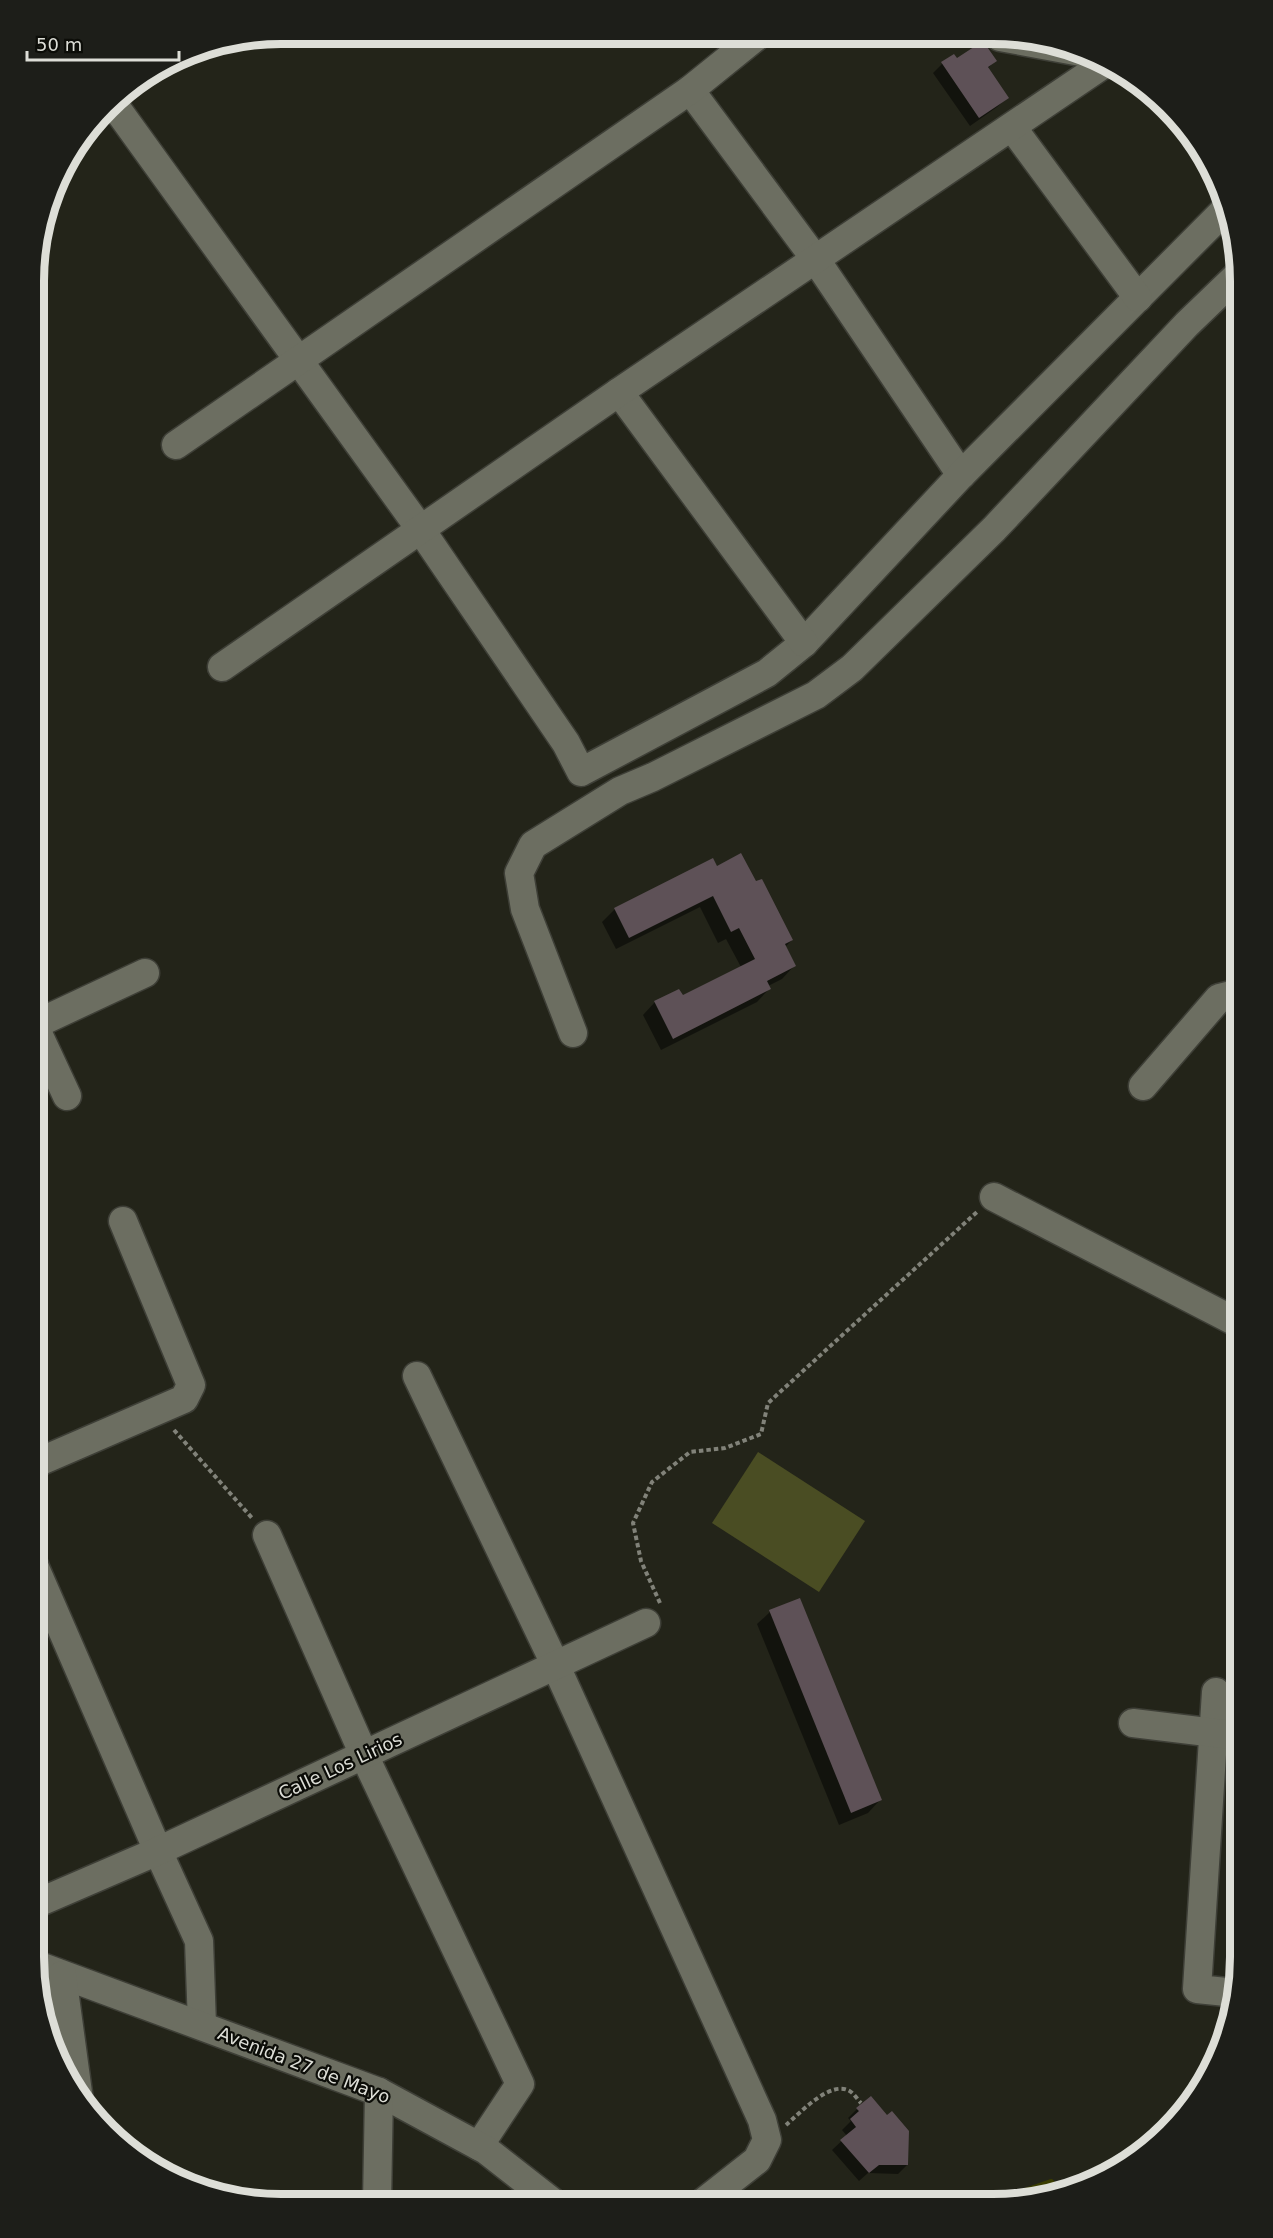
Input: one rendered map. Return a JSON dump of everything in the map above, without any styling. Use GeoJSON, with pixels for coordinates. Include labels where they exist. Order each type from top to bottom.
{"type":"FeatureCollection","features":[{"type":"Feature","properties":{"kind":"street"},"geometry":{"type":"LineString","coordinates":[[176,445],[690,90],[747,44]]}},
{"type":"Feature","properties":{"kind":"street"},"geometry":{"type":"LineString","coordinates":[[222,667],[619,392],[1098,68]]}},
{"type":"Feature","properties":{"kind":"street"},"geometry":{"type":"LineString","coordinates":[[690,90],[816,260],[961,475]]}},
{"type":"Feature","properties":{"kind":"street"},"geometry":{"type":"LineString","coordinates":[[117,109],[421,530],[567,742],[581,772],[767,674],[804,643],[961,475],[1220,215]]}},
{"type":"Feature","properties":{"kind":"street"},"geometry":{"type":"LineString","coordinates":[[1012,127],[1138,298]]}},
{"type":"Feature","properties":{"kind":"street"},"geometry":{"type":"LineString","coordinates":[[573,1033],[525,909],[519,873],[533,845],[620,791],[653,777],[816,695],[852,668],[986,537],[1187,324],[1230,283]]}},
{"type":"Feature","properties":{"kind":"street"},"geometry":{"type":"LineString","coordinates":[[619,392],[804,643]]}},
{"type":"Feature","properties":{"kind":"street"},"geometry":{"type":"LineString","coordinates":[[44,1020],[145,973]]}},
{"type":"Feature","properties":{"kind":"street"},"geometry":{"type":"LineString","coordinates":[[1143,1086],[1219,998],[1230,995]]}},
{"type":"Feature","properties":{"kind":"street"},"geometry":{"type":"LineString","coordinates":[[44,1047],[66,1096]]}},
{"type":"Feature","properties":{"kind":"street"},"geometry":{"type":"LineString","coordinates":[[994,1197],[1230,1319]]}},
{"type":"Feature","properties":{"kind":"street"},"geometry":{"type":"LineString","coordinates":[[44,1460],[184,1399],[190,1385],[123,1221]]}},
{"type":"Feature","properties":{"kind":"street"},"geometry":{"type":"LineString","coordinates":[[417,1376],[555,1664],[762,2120],[767,2140],[757,2160],[714,2194]]}},
{"type":"Feature","properties":{"kind":"street"},"geometry":{"type":"LineString","coordinates":[[267,1535],[364,1755],[520,2084],[479,2146]]}},
{"type":"Feature","properties":{"kind":"street"},"geometry":{"type":"LineString","coordinates":[[44,1588],[199,1941],[201,2025]]}},
{"type":"Feature","properties":{"kind":"street","name":"Calle Los Lirios"},"geometry":{"type":"LineString","coordinates":[[44,1900],[158,1851],[646,1623]]}},
{"type":"Feature","properties":{"kind":"street"},"geometry":{"type":"LineString","coordinates":[[1216,1692],[1226,1735],[1197,1989],[1226,1992]]}},
{"type":"Feature","properties":{"kind":"street"},"geometry":{"type":"LineString","coordinates":[[1133,1723],[1226,1735]]}},
{"type":"Feature","properties":{"kind":"street","name":"Avenida 27 de Mayo"},"geometry":{"type":"LineString","coordinates":[[44,1968],[379,2092],[479,2146],[542,2194]]}},
{"type":"Feature","properties":{"kind":"street"},"geometry":{"type":"LineString","coordinates":[[62,1975],[76,2078]]}},
{"type":"Feature","properties":{"kind":"street"},"geometry":{"type":"LineString","coordinates":[[377,2194],[379,2092]]}},
{"type":"Feature","properties":{"kind":"path"},"geometry":{"type":"LineString","coordinates":[[646,1623],[665,1614],[641,1561],[633,1523],[652,1482],[690,1452],[725,1448],[761,1434],[768,1403],[994,1197]]}},
{"type":"Feature","properties":{"kind":"path"},"geometry":{"type":"LineString","coordinates":[[157,1411],[267,1535]]}},
{"type":"Feature","properties":{"kind":"path"},"geometry":{"type":"LineString","coordinates":[[767,2140],[825,2092],[837,2088],[850,2091],[861,2103]]}},
{"type":"Feature","properties":{"kind":"green space"},"geometry":{"type":"Polygon","coordinates":[[[758,1452],[865,1521],[819,1592],[712,1523],[758,1452]]]}},
{"type":"Feature","properties":{"kind":"building"},"geometry":{"type":"Polygon","coordinates":[[[978,44],[985,44],[997,61],[988,67],[1009,98],[979,118],[941,62],[954,54],[957,58],[978,44]]]}},
{"type":"Feature","properties":{"kind":"building"},"geometry":{"type":"Polygon","coordinates":[[[741,853],[756,881],[762,879],[793,940],[785,944],[796,966],[767,981],[771,989],[673,1039],[654,1001],[679,989],[683,995],[755,959],[739,928],[731,932],[713,896],[629,938],[614,908],[713,858],[717,866],[741,853]]]}},
{"type":"Feature","properties":{"kind":"building"},"geometry":{"type":"Polygon","coordinates":[[[800,1598],[882,1800],[851,1813],[769,1610],[800,1598]]]}},
{"type":"Feature","properties":{"kind":"building"},"geometry":{"type":"Polygon","coordinates":[[[871,2096],[887,2115],[892,2111],[909,2131],[908,2165],[879,2165],[869,2173],[840,2140],[856,2127],[850,2119],[859,2111],[856,2108],[871,2096]]]}},
{"type":"Feature","properties":{"kind":"waterway"},"geometry":{"type":"LineString","coordinates":[[1022,2192],[1051,2182],[1054,2186]]}}]}
